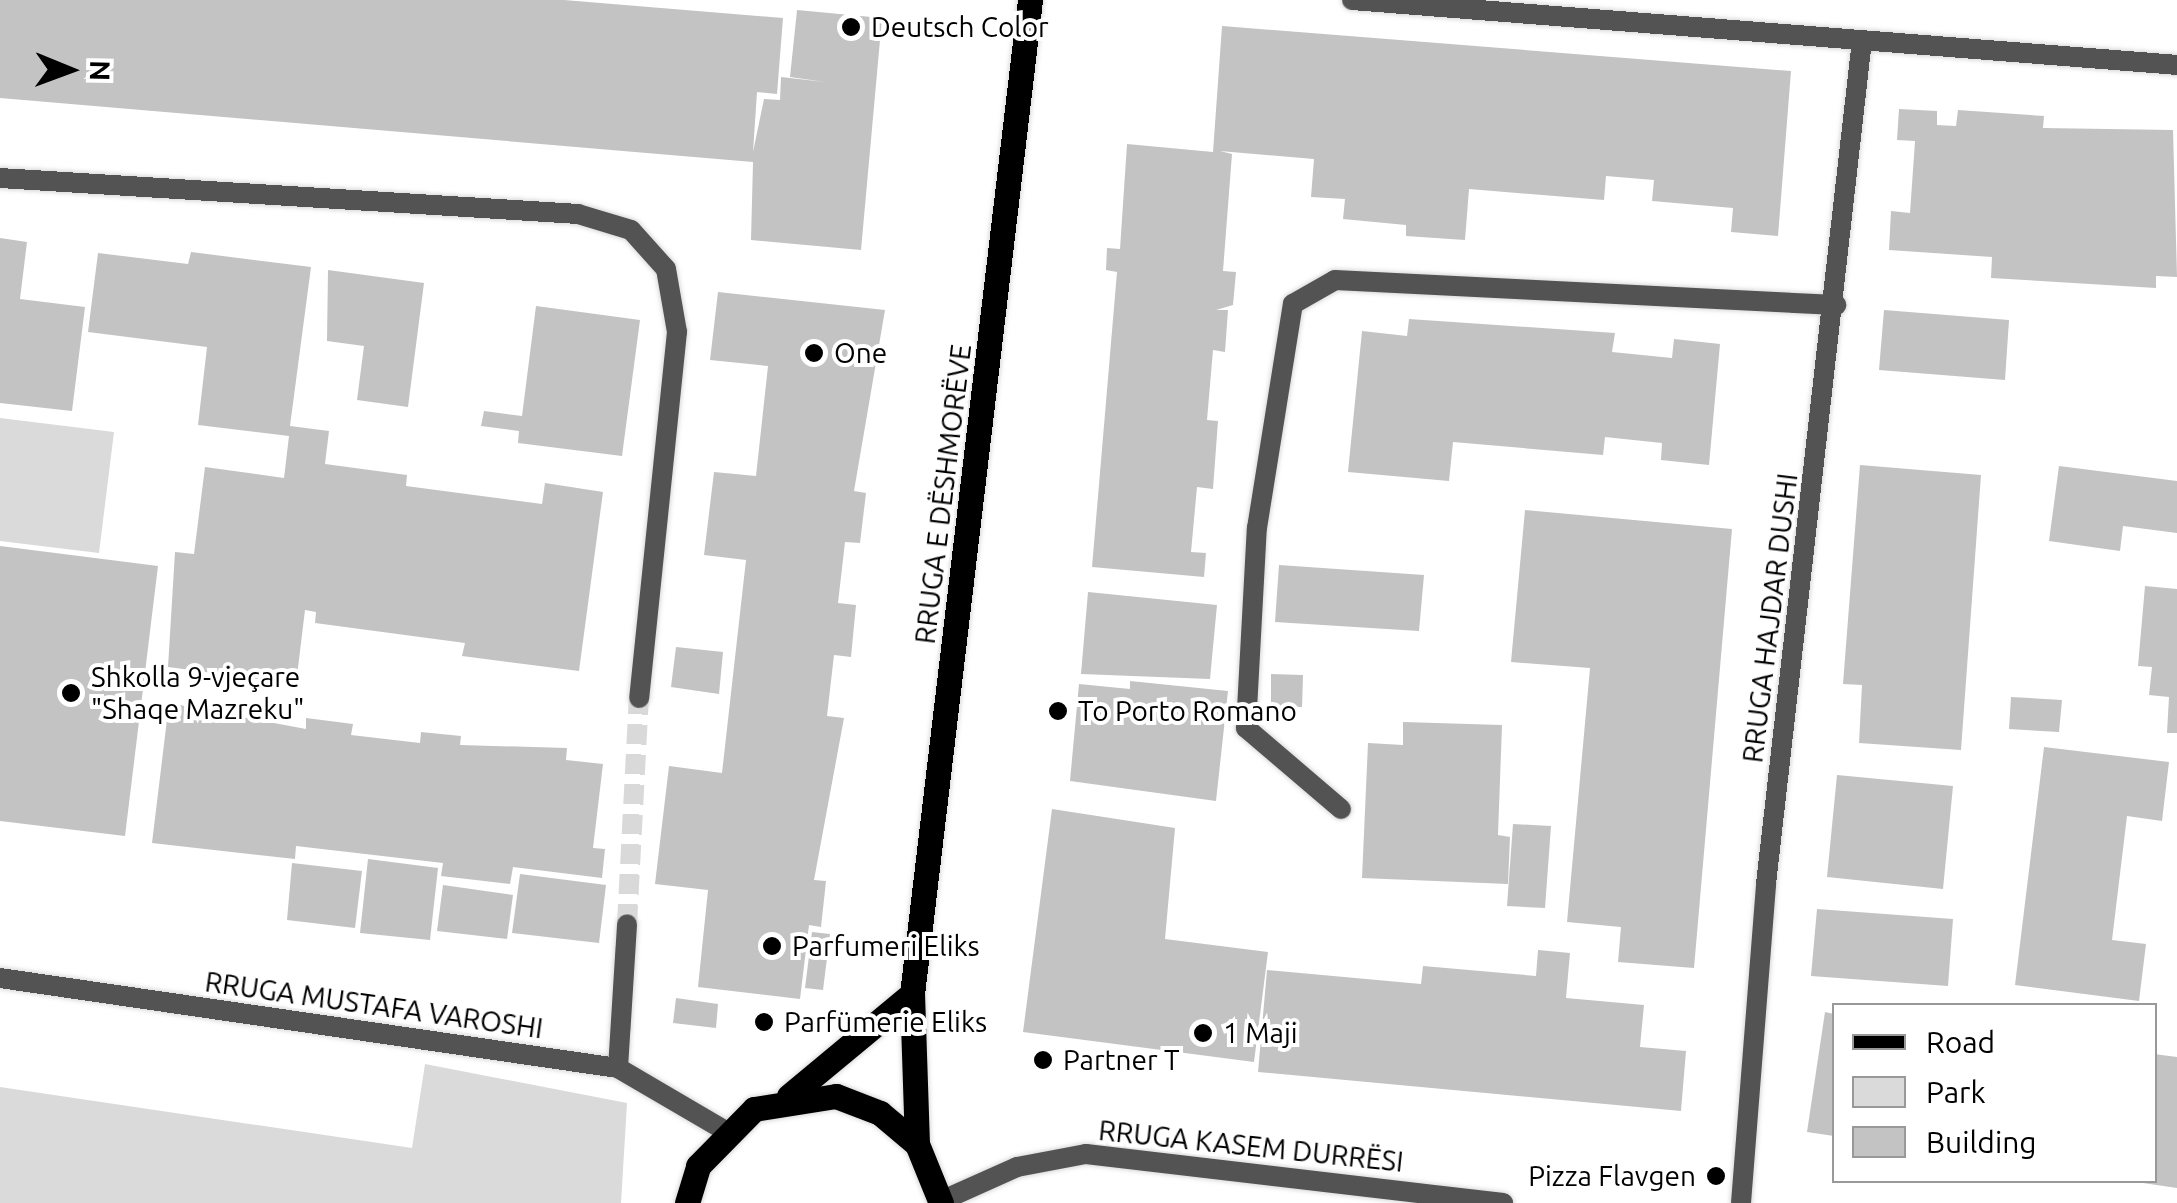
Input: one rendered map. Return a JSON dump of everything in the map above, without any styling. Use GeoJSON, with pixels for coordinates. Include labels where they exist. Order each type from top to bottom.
{"type":"FeatureCollection","features":[{"type":"Feature","properties":{"kind":"main road","name":"RRUGA E DËSHMORËVE"},"geometry":{"type":"LineString","coordinates":[[917,1144],[912,994],[1030,0]]}},
{"type":"Feature","properties":{"kind":"main road"},"geometry":{"type":"LineString","coordinates":[[688,1203],[698,1166],[724,1130],[788,1097],[912,994]]}},
{"type":"Feature","properties":{"kind":"main road"},"geometry":{"type":"LineString","coordinates":[[788,1097],[836,1096],[880,1113],[917,1144],[941,1202]]}},
{"type":"Feature","properties":{"kind":"street"},"geometry":{"type":"LineString","coordinates":[[1352,0],[1565,8],[1862,40],[2177,64]]}},
{"type":"Feature","properties":{"kind":"street","name":"RRUGA HAJDAR DUSHI"},"geometry":{"type":"LineString","coordinates":[[1741,1203],[1766,884],[1836,305],[1862,40]]}},
{"type":"Feature","properties":{"kind":"street"},"geometry":{"type":"LineString","coordinates":[[0,178],[578,214],[632,230],[666,269],[677,332],[639,698]]}},
{"type":"Feature","properties":{"kind":"street"},"geometry":{"type":"LineString","coordinates":[[1341,809],[1246,728],[1257,528],[1294,304],[1335,280],[1836,305]]}},
{"type":"Feature","properties":{"kind":"street"},"geometry":{"type":"LineString","coordinates":[[618,1068],[626,924]]}},
{"type":"Feature","properties":{"kind":"street","name":"RRUGA MUSTAFA VAROSHI"},"geometry":{"type":"LineString","coordinates":[[0,978],[618,1068],[724,1130]]}},
{"type":"Feature","properties":{"kind":"street","name":"RRUGA KASEM DURRËSI"},"geometry":{"type":"LineString","coordinates":[[941,1202],[1017,1167],[1086,1154],[1503,1203]]}},
{"type":"Feature","properties":{"kind":"green space"},"geometry":{"type":"Polygon","coordinates":[[[0,418],[114,432],[99,553],[0,541],[0,418]]]}},
{"type":"Feature","properties":{"kind":"green space"},"geometry":{"type":"Polygon","coordinates":[[[425,1064],[627,1103],[621,1203],[0,1203],[0,1087],[412,1148],[425,1064]]]}},
{"type":"Feature","properties":{"kind":"building"},"geometry":{"type":"Polygon","coordinates":[[[0,0],[564,0],[783,18],[777,94],[757,92],[753,152],[764,99],[780,100],[781,77],[825,82],[790,77],[797,10],[882,18],[861,250],[751,240],[753,162],[0,98],[0,0]]]}},
{"type":"Feature","properties":{"kind":"building"},"geometry":{"type":"Polygon","coordinates":[[[1222,26],[1791,71],[1778,236],[1731,232],[1733,208],[1652,201],[1654,180],[1606,176],[1604,200],[1469,189],[1465,240],[1406,236],[1406,225],[1343,219],[1345,199],[1311,197],[1314,159],[1220,151],[1232,154],[1223,271],[1236,272],[1233,305],[1216,310],[1228,310],[1225,352],[1213,350],[1207,420],[1218,421],[1213,489],[1197,487],[1191,552],[1206,553],[1204,577],[1092,567],[1117,272],[1106,270],[1107,248],[1120,249],[1127,144],[1213,152],[1222,26]]]}},
{"type":"Feature","properties":{"kind":"building"},"geometry":{"type":"Polygon","coordinates":[[[1899,109],[1937,111],[1937,125],[1956,126],[1958,110],[2044,116],[2043,128],[2173,130],[2177,277],[2156,276],[2156,288],[1991,278],[1992,257],[1889,250],[1891,211],[1910,213],[1915,141],[1897,140],[1899,109]]]}},
{"type":"Feature","properties":{"kind":"building"},"geometry":{"type":"Polygon","coordinates":[[[0,238],[27,242],[20,299],[85,307],[72,411],[0,403],[0,238]]]}},
{"type":"Feature","properties":{"kind":"building"},"geometry":{"type":"Polygon","coordinates":[[[191,252],[311,267],[290,426],[329,431],[325,464],[407,475],[406,486],[542,504],[545,483],[603,492],[579,671],[462,656],[465,643],[315,623],[316,612],[305,610],[296,684],[168,667],[175,552],[194,554],[205,467],[284,478],[289,436],[198,425],[207,347],[88,332],[98,253],[188,264],[191,252]]]}},
{"type":"Feature","properties":{"kind":"building"},"geometry":{"type":"Polygon","coordinates":[[[328,270],[424,283],[408,407],[357,400],[364,346],[327,341],[328,270]]]}},
{"type":"Feature","properties":{"kind":"building"},"geometry":{"type":"Polygon","coordinates":[[[718,292],[885,310],[854,491],[866,493],[860,543],[845,542],[838,603],[856,605],[851,657],[834,655],[827,716],[844,718],[814,880],[826,881],[821,927],[809,925],[800,999],[698,987],[708,890],[655,884],[669,766],[722,773],[746,560],[704,555],[714,472],[756,476],[768,366],[710,360],[718,292]]]}},
{"type":"Feature","properties":{"kind":"building"},"geometry":{"type":"Polygon","coordinates":[[[536,306],[640,320],[622,456],[518,443],[519,431],[481,426],[484,411],[522,416],[536,306]]]}},
{"type":"Feature","properties":{"kind":"building"},"geometry":{"type":"Polygon","coordinates":[[[1884,310],[2009,320],[2005,380],[1879,370],[1884,310]]]}},
{"type":"Feature","properties":{"kind":"building"},"geometry":{"type":"Polygon","coordinates":[[[1409,319],[1615,333],[1612,352],[1672,358],[1674,339],[1720,344],[1709,465],[1661,460],[1662,443],[1605,437],[1603,455],[1453,442],[1449,481],[1348,472],[1362,331],[1407,336],[1409,319]]]}},
{"type":"Feature","properties":{"kind":"building"},"geometry":{"type":"Polygon","coordinates":[[[1860,465],[1981,475],[1961,750],[1859,743],[1862,685],[1843,684],[1860,465]]]}},
{"type":"Feature","properties":{"kind":"building"},"geometry":{"type":"Polygon","coordinates":[[[2059,466],[2177,481],[2177,533],[2123,526],[2120,551],[2049,541],[2059,466]]]}},
{"type":"Feature","properties":{"kind":"building"},"geometry":{"type":"Polygon","coordinates":[[[1525,510],[1732,529],[1694,968],[1618,962],[1621,927],[1567,922],[1590,668],[1511,662],[1525,510]]]}},
{"type":"Feature","properties":{"kind":"building","name":"Shkolla 9-vjeçare \"Shaqe Mazreku\""},"geometry":{"type":"Polygon","coordinates":[[[0,546],[158,566],[125,836],[0,821],[0,546]]]}},
{"type":"Feature","properties":{"kind":"building"},"geometry":{"type":"Polygon","coordinates":[[[1279,565],[1424,575],[1419,631],[1275,622],[1279,565]]]}},
{"type":"Feature","properties":{"kind":"building"},"geometry":{"type":"Polygon","coordinates":[[[2145,586],[2177,589],[2177,733],[2167,733],[2169,697],[2149,695],[2152,667],[2138,666],[2145,586]]]}},
{"type":"Feature","properties":{"kind":"building"},"geometry":{"type":"Polygon","coordinates":[[[1088,592],[1217,605],[1210,679],[1081,674],[1088,592]]]}},
{"type":"Feature","properties":{"kind":"building"},"geometry":{"type":"Polygon","coordinates":[[[676,647],[723,652],[719,694],[671,687],[676,647]]]}},
{"type":"Feature","properties":{"kind":"building"},"geometry":{"type":"Polygon","coordinates":[[[1271,674],[1303,675],[1302,707],[1271,706],[1271,674]]]}},
{"type":"Feature","properties":{"kind":"building"},"geometry":{"type":"Polygon","coordinates":[[[1130,681],[1228,691],[1216,801],[1070,781],[1079,684],[1130,689],[1130,681]]]}},
{"type":"Feature","properties":{"kind":"building"},"geometry":{"type":"Polygon","coordinates":[[[2011,697],[2062,700],[2059,732],[2009,729],[2011,697]]]}},
{"type":"Feature","properties":{"kind":"building"},"geometry":{"type":"Polygon","coordinates":[[[169,703],[306,729],[306,718],[353,724],[351,735],[420,743],[421,732],[461,736],[460,745],[567,748],[566,760],[603,764],[593,848],[605,849],[602,878],[513,867],[510,884],[441,876],[443,863],[296,846],[295,859],[152,843],[169,703]]]}},
{"type":"Feature","properties":{"kind":"building"},"geometry":{"type":"Polygon","coordinates":[[[1403,722],[1502,725],[1498,835],[1510,837],[1508,884],[1362,878],[1368,743],[1403,745],[1403,722]]]}},
{"type":"Feature","properties":{"kind":"building"},"geometry":{"type":"Polygon","coordinates":[[[2044,747],[2169,762],[2162,821],[2127,816],[2112,940],[2146,944],[2139,1001],[2015,985],[2044,747]]]}},
{"type":"Feature","properties":{"kind":"building"},"geometry":{"type":"Polygon","coordinates":[[[1837,775],[1953,786],[1943,889],[1827,877],[1837,775]]]}},
{"type":"Feature","properties":{"kind":"building"},"geometry":{"type":"Polygon","coordinates":[[[1052,809],[1175,828],[1165,939],[1268,952],[1254,1062],[1023,1032],[1052,809]]]}},
{"type":"Feature","properties":{"kind":"building"},"geometry":{"type":"Polygon","coordinates":[[[1513,824],[1551,826],[1545,908],[1507,906],[1513,824]]]}},
{"type":"Feature","properties":{"kind":"building"},"geometry":{"type":"Polygon","coordinates":[[[368,859],[438,868],[430,940],[360,933],[368,859]]]}},
{"type":"Feature","properties":{"kind":"building"},"geometry":{"type":"Polygon","coordinates":[[[292,863],[362,871],[355,928],[287,920],[292,863]]]}},
{"type":"Feature","properties":{"kind":"building"},"geometry":{"type":"Polygon","coordinates":[[[520,874],[606,885],[599,943],[512,933],[520,874]]]}},
{"type":"Feature","properties":{"kind":"building"},"geometry":{"type":"Polygon","coordinates":[[[443,885],[513,895],[507,939],[437,931],[443,885]]]}},
{"type":"Feature","properties":{"kind":"building"},"geometry":{"type":"Polygon","coordinates":[[[1817,909],[1953,919],[1948,986],[1811,976],[1817,909]]]}},
{"type":"Feature","properties":{"kind":"building"},"geometry":{"type":"Polygon","coordinates":[[[812,932],[830,934],[823,990],[805,988],[812,932]]]}},
{"type":"Feature","properties":{"kind":"building"},"geometry":{"type":"Polygon","coordinates":[[[1538,950],[1570,953],[1566,998],[1644,1005],[1640,1047],[1686,1051],[1681,1111],[1258,1072],[1267,970],[1421,984],[1423,966],[1536,976],[1538,950]]]}},
{"type":"Feature","properties":{"kind":"building"},"geometry":{"type":"Polygon","coordinates":[[[676,998],[718,1004],[716,1028],[673,1023],[676,998]]]}},
{"type":"Feature","properties":{"kind":"building"},"geometry":{"type":"Polygon","coordinates":[[[1825,1012],[1832,1014],[1832,1136],[1807,1132],[1825,1012]]]}},
{"type":"Feature","properties":{"kind":"building"},"geometry":{"type":"Polygon","coordinates":[[[2157,1054],[2177,1057],[2177,1188],[2143,1183],[2157,1183],[2157,1054]]]}},
{"type":"Feature","properties":{"kind":"tunnel"},"geometry":{"type":"LineString","coordinates":[[627,924],[639,698]]}},
{"type":"Feature","properties":{"kind":"place","name":"Deutsch Color"},"geometry":{"type":"Point","coordinates":[851,27]}},
{"type":"Feature","properties":{"kind":"place","name":"One"},"geometry":{"type":"Point","coordinates":[814,353]}},
{"type":"Feature","properties":{"kind":"place","name":"Shkolla 9-vjeçare \"Shaqe Mazreku\""},"geometry":{"type":"Point","coordinates":[71,693]}},
{"type":"Feature","properties":{"kind":"place","name":"To Porto Romano"},"geometry":{"type":"Point","coordinates":[1058,711]}},
{"type":"Feature","properties":{"kind":"place","name":"Parfumeri Eliks"},"geometry":{"type":"Point","coordinates":[772,946]}},
{"type":"Feature","properties":{"kind":"place","name":"Parfümerie Eliks"},"geometry":{"type":"Point","coordinates":[764,1022]}},
{"type":"Feature","properties":{"kind":"place","name":"1 Maji"},"geometry":{"type":"Point","coordinates":[1203,1033]}},
{"type":"Feature","properties":{"kind":"place","name":"Partner T"},"geometry":{"type":"Point","coordinates":[1043,1060]}},
{"type":"Feature","properties":{"kind":"place","name":"Pizza Flavgen"},"geometry":{"type":"Point","coordinates":[1716,1176]}}]}
